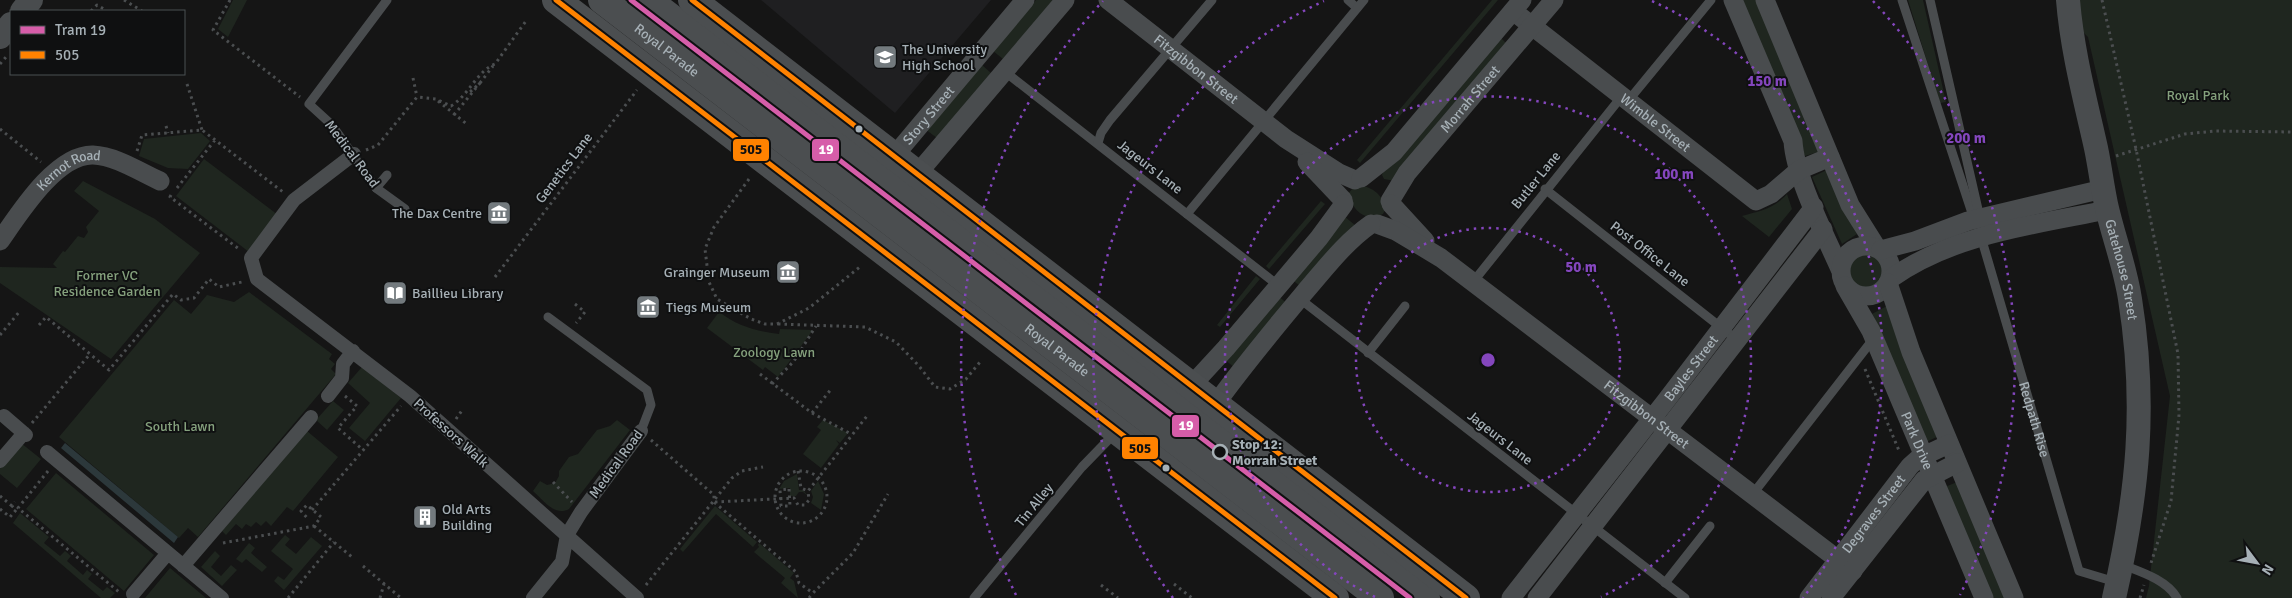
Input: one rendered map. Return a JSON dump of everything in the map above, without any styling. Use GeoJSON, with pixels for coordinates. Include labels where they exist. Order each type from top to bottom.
{"type":"FeatureCollection","features":[{"type":"Feature","properties":{"kind":"main road","name":"Royal Parade"},"geometry":{"type":"LineString","coordinates":[[556,0],[826,207],[868,255],[1117,432],[1335,598]]}},
{"type":"Feature","properties":{"kind":"main road","name":"Royal Parade"},"geometry":{"type":"LineString","coordinates":[[648,0],[888,184],[1427,589],[1466,598]]}},
{"type":"Feature","properties":{"kind":"main road","name":"Royal Parade"},"geometry":{"type":"LineString","coordinates":[[692,0],[1215,404],[1427,589]]}},
{"type":"Feature","properties":{"kind":"main road","name":"Royal Parade"},"geometry":{"type":"LineString","coordinates":[[606,1],[1380,598]]}},
{"type":"Feature","properties":{"kind":"main road"},"geometry":{"type":"LineString","coordinates":[[750,78],[768,58]]}},
{"type":"Feature","properties":{"kind":"main road"},"geometry":{"type":"LineString","coordinates":[[716,123],[734,101]]}},
{"type":"Feature","properties":{"kind":"main road"},"geometry":{"type":"LineString","coordinates":[[868,255],[869,205],[888,184],[909,166]]}},
{"type":"Feature","properties":{"kind":"main road"},"geometry":{"type":"LineString","coordinates":[[826,207],[869,205]]}},
{"type":"Feature","properties":{"kind":"street"},"geometry":{"type":"LineString","coordinates":[[23,10],[31,0]]}},
{"type":"Feature","properties":{"kind":"street","name":"Story Street"},"geometry":{"type":"LineString","coordinates":[[909,166],[981,53],[1026,0]]}},
{"type":"Feature","properties":{"kind":"street","name":"Story Street"},"geometry":{"type":"LineString","coordinates":[[909,166],[1004,71],[1065,0]]}},
{"type":"Feature","properties":{"kind":"street","name":"Fitzgibbon Street"},"geometry":{"type":"LineString","coordinates":[[1108,0],[1286,139],[1334,170],[1358,179]]}},
{"type":"Feature","properties":{"kind":"street","name":"Morrah Street"},"geometry":{"type":"LineString","coordinates":[[1390,203],[1407,173],[1554,0]]}},
{"type":"Feature","properties":{"kind":"street","name":"Park Drive"},"geometry":{"type":"LineString","coordinates":[[1732,0],[1793,142],[1793,155],[1843,278],[1868,323],[1984,598]]}},
{"type":"Feature","properties":{"kind":"street"},"geometry":{"type":"LineString","coordinates":[[1765,0],[1852,211],[1890,263],[1889,281]]}},
{"type":"Feature","properties":{"kind":"street","name":"Gatehouse Street"},"geometry":{"type":"LineString","coordinates":[[2068,0],[2073,46],[2105,199],[2130,296],[2139,376],[2138,458],[2133,498],[2114,577]]}},
{"type":"Feature","properties":{"kind":"street","name":"Morrah Street"},"geometry":{"type":"LineString","coordinates":[[1358,179],[1394,152],[1518,5]]}},
{"type":"Feature","properties":{"kind":"street","name":"Wimble Street"},"geometry":{"type":"LineString","coordinates":[[1518,5],[1532,26],[1756,201],[1770,194],[1799,170]]}},
{"type":"Feature","properties":{"kind":"street"},"geometry":{"type":"LineString","coordinates":[[0,37],[10,25]]}},
{"type":"Feature","properties":{"kind":"street"},"geometry":{"type":"LineString","coordinates":[[981,53],[1004,71]]}},
{"type":"Feature","properties":{"kind":"street","name":"Fitzgibbon Street"},"geometry":{"type":"LineString","coordinates":[[1286,139],[1343,202]]}},
{"type":"Feature","properties":{"kind":"street"},"geometry":{"type":"LineString","coordinates":[[257,279],[251,258],[294,200],[354,154]]}},
{"type":"Feature","properties":{"kind":"street","name":"Kernot Road"},"geometry":{"type":"LineString","coordinates":[[0,241],[23,208],[54,173],[69,162],[82,156],[93,155],[109,158],[160,181]]}},
{"type":"Feature","properties":{"kind":"street"},"geometry":{"type":"LineString","coordinates":[[1799,170],[1830,157]]}},
{"type":"Feature","properties":{"kind":"street"},"geometry":{"type":"LineString","coordinates":[[1191,386],[1226,348],[1319,238],[1343,202],[1344,189],[1358,179],[1368,180],[1379,187],[1390,203],[1388,217],[1374,224],[1349,242],[1250,357],[1215,404]]}},
{"type":"Feature","properties":{"kind":"street"},"geometry":{"type":"LineString","coordinates":[[2105,199],[1927,256],[1889,281],[1880,292],[1868,296],[1855,294],[1843,278],[1846,256],[1856,248],[1870,246],[1879,249],[1915,242],[1957,224],[1977,218],[2105,199]]}},
{"type":"Feature","properties":{"kind":"street"},"geometry":{"type":"LineString","coordinates":[[1343,202],[1356,218],[1374,224]]}},
{"type":"Feature","properties":{"kind":"street","name":"Fitzgibbon Street"},"geometry":{"type":"LineString","coordinates":[[1390,203],[1441,258]]}},
{"type":"Feature","properties":{"kind":"street","name":"Bayles Street"},"geometry":{"type":"LineString","coordinates":[[1537,598],[1592,527],[1722,327],[1814,207]]}},
{"type":"Feature","properties":{"kind":"street","name":"Redpath Rise"},"geometry":{"type":"LineString","coordinates":[[1977,218],[1982,237]]}},
{"type":"Feature","properties":{"kind":"street","name":"Fitzgibbon Street"},"geometry":{"type":"LineString","coordinates":[[1374,224],[1396,231],[1441,258],[1845,566]]}},
{"type":"Feature","properties":{"kind":"street","name":"Bayles Street"},"geometry":{"type":"LineString","coordinates":[[1511,598],[1577,515],[1737,340],[1823,229]]}},
{"type":"Feature","properties":{"kind":"street","name":"Professors Walk"},"geometry":{"type":"LineString","coordinates":[[257,279],[410,396],[636,598]]}},
{"type":"Feature","properties":{"kind":"street","name":"Park Drive"},"geometry":{"type":"LineString","coordinates":[[1889,281],[1911,352],[2014,598]]}},
{"type":"Feature","properties":{"kind":"street"},"geometry":{"type":"LineString","coordinates":[[1280,285],[1299,299]]}},
{"type":"Feature","properties":{"kind":"street"},"geometry":{"type":"LineString","coordinates":[[328,396],[342,378],[343,364],[353,351]]}},
{"type":"Feature","properties":{"kind":"street"},"geometry":{"type":"LineString","coordinates":[[0,461],[25,434],[4,416]]}},
{"type":"Feature","properties":{"kind":"street"},"geometry":{"type":"LineString","coordinates":[[183,566],[310,416]]}},
{"type":"Feature","properties":{"kind":"street","name":"Medical Road"},"geometry":{"type":"LineString","coordinates":[[567,535],[581,512],[641,431]]}},
{"type":"Feature","properties":{"kind":"street","name":"Degraves Street"},"geometry":{"type":"LineString","coordinates":[[1831,598],[1845,566],[1910,466],[1923,456],[1949,444]]}},
{"type":"Feature","properties":{"kind":"street"},"geometry":{"type":"LineString","coordinates":[[52,456],[222,598]]}},
{"type":"Feature","properties":{"kind":"street","name":"Degraves Street"},"geometry":{"type":"LineString","coordinates":[[1809,598],[1845,566],[1915,490],[1932,475],[1957,463]]}},
{"type":"Feature","properties":{"kind":"street"},"geometry":{"type":"LineString","coordinates":[[533,598],[562,562],[567,535]]}},
{"type":"Feature","properties":{"kind":"street"},"geometry":{"type":"LineString","coordinates":[[128,595],[168,553]]}},
{"type":"Feature","properties":{"kind":"lane"},"geometry":{"type":"LineString","coordinates":[[309,104],[387,0]]}},
{"type":"Feature","properties":{"kind":"lane"},"geometry":{"type":"LineString","coordinates":[[1098,143],[1101,133],[1110,120],[1212,0]]}},
{"type":"Feature","properties":{"kind":"lane"},"geometry":{"type":"LineString","coordinates":[[1348,0],[1357,8]]}},
{"type":"Feature","properties":{"kind":"lane"},"geometry":{"type":"LineString","coordinates":[[1187,214],[1364,0]]}},
{"type":"Feature","properties":{"kind":"lane","name":"Butler Lane"},"geometry":{"type":"LineString","coordinates":[[1472,282],[1545,190],[1711,0]]}},
{"type":"Feature","properties":{"kind":"lane","name":"Redpath Rise"},"geometry":{"type":"LineString","coordinates":[[1902,0],[1977,218]]}},
{"type":"Feature","properties":{"kind":"lane","name":"Redpath Rise"},"geometry":{"type":"LineString","coordinates":[[1930,0],[1977,218]]}},
{"type":"Feature","properties":{"kind":"lane","name":"Jageurs Lane"},"geometry":{"type":"LineString","coordinates":[[1004,71],[1280,285]]}},
{"type":"Feature","properties":{"kind":"lane","name":"Medical Road"},"geometry":{"type":"LineString","coordinates":[[309,104],[332,125],[376,188],[405,210]]}},
{"type":"Feature","properties":{"kind":"lane"},"geometry":{"type":"LineString","coordinates":[[376,188],[386,175]]}},
{"type":"Feature","properties":{"kind":"lane","name":"Post Office Lane"},"geometry":{"type":"LineString","coordinates":[[1545,190],[1737,340]]}},
{"type":"Feature","properties":{"kind":"lane","name":"Redpath Rise"},"geometry":{"type":"LineString","coordinates":[[1982,237],[2079,571],[2114,577]]}},
{"type":"Feature","properties":{"kind":"lane","name":"Jageurs Lane"},"geometry":{"type":"LineString","coordinates":[[1299,299],[1685,598]]}},
{"type":"Feature","properties":{"kind":"lane"},"geometry":{"type":"LineString","coordinates":[[1368,353],[1405,306]]}},
{"type":"Feature","properties":{"kind":"lane","name":"Medical Road"},"geometry":{"type":"LineString","coordinates":[[548,317],[647,390],[651,405],[641,431]]}},
{"type":"Feature","properties":{"kind":"lane"},"geometry":{"type":"LineString","coordinates":[[1752,495],[1874,338]]}},
{"type":"Feature","properties":{"kind":"lane","name":"Tin Alley"},"geometry":{"type":"LineString","coordinates":[[974,598],[1082,467],[1117,432]]}},
{"type":"Feature","properties":{"kind":"lane"},"geometry":{"type":"LineString","coordinates":[[1665,583],[1710,526]]}},
{"type":"Feature","properties":{"kind":"lane"},"geometry":{"type":"LineString","coordinates":[[2114,577],[2161,582],[2177,598]]}},
{"type":"Feature","properties":{"kind":"path"},"geometry":{"type":"LineString","coordinates":[[124,0],[140,10]]}},
{"type":"Feature","properties":{"kind":"path"},"geometry":{"type":"LineString","coordinates":[[230,0],[213,30],[309,104]]}},
{"type":"Feature","properties":{"kind":"path"},"geometry":{"type":"LineString","coordinates":[[92,10],[97,4],[104,10]]}},
{"type":"Feature","properties":{"kind":"path"},"geometry":{"type":"LineString","coordinates":[[454,115],[526,22]]}},
{"type":"Feature","properties":{"kind":"path"},"geometry":{"type":"LineString","coordinates":[[462,99],[487,67],[494,64]]}},
{"type":"Feature","properties":{"kind":"path","name":"Genetics Lane"},"geometry":{"type":"LineString","coordinates":[[495,277],[649,73]]}},
{"type":"Feature","properties":{"kind":"path"},"geometry":{"type":"LineString","coordinates":[[413,78],[418,97]]}},
{"type":"Feature","properties":{"kind":"path"},"geometry":{"type":"LineString","coordinates":[[418,97],[436,99],[451,106],[480,83]]}},
{"type":"Feature","properties":{"kind":"path"},"geometry":{"type":"LineString","coordinates":[[187,84],[202,130],[294,200]]}},
{"type":"Feature","properties":{"kind":"path"},"geometry":{"type":"LineString","coordinates":[[354,154],[378,145],[418,97]]}},
{"type":"Feature","properties":{"kind":"path"},"geometry":{"type":"LineString","coordinates":[[436,99],[468,125]]}},
{"type":"Feature","properties":{"kind":"path"},"geometry":{"type":"LineString","coordinates":[[166,126],[168,133]]}},
{"type":"Feature","properties":{"kind":"path"},"geometry":{"type":"LineString","coordinates":[[0,129],[54,173]]}},
{"type":"Feature","properties":{"kind":"path"},"geometry":{"type":"LineString","coordinates":[[131,168],[142,136],[202,130]]}},
{"type":"Feature","properties":{"kind":"path"},"geometry":{"type":"LineString","coordinates":[[2098,161],[2185,134],[2215,131],[2292,132]]}},
{"type":"Feature","properties":{"kind":"path"},"geometry":{"type":"LineString","coordinates":[[215,140],[170,197],[251,258]]}},
{"type":"Feature","properties":{"kind":"path"},"geometry":{"type":"LineString","coordinates":[[749,179],[730,203],[714,228],[705,250],[709,282],[717,300],[751,319],[765,324],[865,327],[896,342],[919,366],[935,387],[950,389],[966,379],[980,362]]}},
{"type":"Feature","properties":{"kind":"path"},"geometry":{"type":"LineString","coordinates":[[777,324],[809,308],[868,255]]}},
{"type":"Feature","properties":{"kind":"path"},"geometry":{"type":"LineString","coordinates":[[39,325],[46,317],[109,370],[173,294],[180,302],[194,298],[209,279],[220,287],[257,279]]}},
{"type":"Feature","properties":{"kind":"path"},"geometry":{"type":"LineString","coordinates":[[569,333],[585,312],[575,304]]}},
{"type":"Feature","properties":{"kind":"path"},"geometry":{"type":"LineString","coordinates":[[0,335],[20,311]]}},
{"type":"Feature","properties":{"kind":"path"},"geometry":{"type":"LineString","coordinates":[[772,384],[794,361],[817,325]]}},
{"type":"Feature","properties":{"kind":"path"},"geometry":{"type":"LineString","coordinates":[[25,434],[90,354]]}},
{"type":"Feature","properties":{"kind":"path"},"geometry":{"type":"LineString","coordinates":[[760,374],[812,413],[851,434]]}},
{"type":"Feature","properties":{"kind":"path"},"geometry":{"type":"LineString","coordinates":[[812,413],[832,388]]}},
{"type":"Feature","properties":{"kind":"path"},"geometry":{"type":"LineString","coordinates":[[312,510],[350,469],[363,450],[410,396]]}},
{"type":"Feature","properties":{"kind":"path"},"geometry":{"type":"LineString","coordinates":[[346,397],[357,406],[338,428],[363,450]]}},
{"type":"Feature","properties":{"kind":"path"},"geometry":{"type":"LineString","coordinates":[[714,502],[794,498],[798,505],[805,506],[809,500],[808,490],[867,416]]}},
{"type":"Feature","properties":{"kind":"path"},"geometry":{"type":"LineString","coordinates":[[641,431],[714,495],[714,502],[796,572],[799,584],[813,593]]}},
{"type":"Feature","properties":{"kind":"path"},"geometry":{"type":"LineString","coordinates":[[52,456],[18,508],[128,595]]}},
{"type":"Feature","properties":{"kind":"path"},"geometry":{"type":"LineString","coordinates":[[636,598],[724,487],[742,471],[763,467]]}},
{"type":"Feature","properties":{"kind":"path"},"geometry":{"type":"LineString","coordinates":[[798,471],[801,488],[808,490]]}},
{"type":"Feature","properties":{"kind":"path"},"geometry":{"type":"LineString","coordinates":[[798,471],[806,471],[818,476],[824,483],[828,500],[825,508],[813,521],[796,523],[788,520],[777,508],[776,491],[784,477],[798,471]]}},
{"type":"Feature","properties":{"kind":"path"},"geometry":{"type":"LineString","coordinates":[[553,482],[581,512]]}},
{"type":"Feature","properties":{"kind":"path"},"geometry":{"type":"LineString","coordinates":[[780,490],[789,490],[790,506],[781,506],[780,498],[780,490]]}},
{"type":"Feature","properties":{"kind":"path"},"geometry":{"type":"LineString","coordinates":[[809,598],[853,553],[888,494]]}},
{"type":"Feature","properties":{"kind":"path"},"geometry":{"type":"LineString","coordinates":[[0,496],[16,510],[10,517],[0,509]]}},
{"type":"Feature","properties":{"kind":"path"},"geometry":{"type":"LineString","coordinates":[[12,506],[15,502]]}},
{"type":"Feature","properties":{"kind":"path"},"geometry":{"type":"LineString","coordinates":[[200,547],[314,526],[321,517],[307,505],[301,511],[309,520]]}},
{"type":"Feature","properties":{"kind":"path"},"geometry":{"type":"LineString","coordinates":[[314,526],[352,557]]}},
{"type":"Feature","properties":{"kind":"path"},"geometry":{"type":"LineString","coordinates":[[288,598],[334,542]]}},
{"type":"Feature","properties":{"kind":"path"},"geometry":{"type":"LineString","coordinates":[[363,566],[401,598]]}},
{"type":"Feature","properties":{"kind":"path"},"geometry":{"type":"LineString","coordinates":[[380,598],[384,584]]}},
{"type":"Feature","properties":{"kind":"path"},"geometry":{"type":"LineString","coordinates":[[1101,584],[1118,598]]}},
{"type":"Feature","properties":{"kind":"path"},"geometry":{"type":"LineString","coordinates":[[1174,584],[1192,598]]}},
{"type":"Feature","properties":{"kind":"shaded area","name":"The University High School"},"geometry":{"type":"Polygon","coordinates":[[[761,0],[991,0],[895,113],[761,0]]]}},
{"type":"Feature","properties":{"kind":"shaded area"},"geometry":{"type":"Polygon","coordinates":[[[65,443],[178,537],[174,543],[61,448],[65,443]]]}},
{"type":"Feature","properties":{"kind":"green space"},"geometry":{"type":"Polygon","coordinates":[[[233,0],[247,0],[228,37],[218,29],[233,0]]]}},
{"type":"Feature","properties":{"kind":"green space"},"geometry":{"type":"Polygon","coordinates":[[[1036,0],[1053,0],[1003,59],[993,51],[1036,0]]]}},
{"type":"Feature","properties":{"kind":"green space"},"geometry":{"type":"Polygon","coordinates":[[[1492,0],[1498,0],[1360,163],[1357,160],[1492,0]]]}},
{"type":"Feature","properties":{"kind":"green space"},"geometry":{"type":"Polygon","coordinates":[[[1739,0],[1759,0],[1821,151],[1805,156],[1739,0]]]}},
{"type":"Feature","properties":{"kind":"green space"},"geometry":{"type":"Polygon","coordinates":[[[1908,0],[1923,0],[1946,102],[1940,103],[1908,0]]]}},
{"type":"Feature","properties":{"kind":"green space","name":"Royal Park"},"geometry":{"type":"Polygon","coordinates":[[[2079,0],[2292,0],[2292,598],[2146,598],[2149,586],[2170,396],[2088,37],[2082,31],[2079,0]]]}},
{"type":"Feature","properties":{"kind":"green space"},"geometry":{"type":"Polygon","coordinates":[[[1501,38],[1507,44],[1395,181],[1384,179],[1382,175],[1384,169],[1501,38]]]}},
{"type":"Feature","properties":{"kind":"green space"},"geometry":{"type":"Polygon","coordinates":[[[982,65],[991,73],[937,138],[925,129],[982,65]]]}},
{"type":"Feature","properties":{"kind":"green space"},"geometry":{"type":"Polygon","coordinates":[[[201,133],[210,141],[188,169],[168,168],[139,156],[144,139],[201,133]]]}},
{"type":"Feature","properties":{"kind":"green space"},"geometry":{"type":"Polygon","coordinates":[[[204,159],[278,215],[249,252],[176,196],[204,159]]]}},
{"type":"Feature","properties":{"kind":"green space"},"geometry":{"type":"Polygon","coordinates":[[[1829,169],[1857,234],[1842,244],[1812,177],[1829,169]]]}},
{"type":"Feature","properties":{"kind":"green space","name":"Former VC Residence Garden"},"geometry":{"type":"Polygon","coordinates":[[[83,181],[155,219],[200,253],[111,359],[0,283],[0,267],[57,268],[53,264],[63,251],[65,252],[78,236],[84,238],[88,232],[86,227],[99,211],[74,191],[83,181]]]}},
{"type":"Feature","properties":{"kind":"green space"},"geometry":{"type":"Polygon","coordinates":[[[1356,184],[1371,189],[1378,194],[1386,208],[1383,214],[1371,217],[1366,216],[1353,206],[1348,194],[1356,184]]]}},
{"type":"Feature","properties":{"kind":"green space"},"geometry":{"type":"Polygon","coordinates":[[[1787,194],[1792,209],[1769,237],[1742,216],[1772,206],[1787,194]]]}},
{"type":"Feature","properties":{"kind":"green space"},"geometry":{"type":"Polygon","coordinates":[[[1321,201],[1325,204],[1269,269],[1266,266],[1321,201]]]}},
{"type":"Feature","properties":{"kind":"green space"},"geometry":{"type":"Polygon","coordinates":[[[1344,216],[1356,226],[1303,288],[1292,280],[1344,216]]]}},
{"type":"Feature","properties":{"kind":"green space"},"geometry":{"type":"Polygon","coordinates":[[[1866,252],[1880,258],[1886,272],[1880,286],[1866,292],[1852,286],[1846,272],[1852,258],[1866,252]]]}},
{"type":"Feature","properties":{"kind":"green space"},"geometry":{"type":"Polygon","coordinates":[[[1256,276],[1260,279],[1220,327],[1217,325],[1256,276]]]}},
{"type":"Feature","properties":{"kind":"green space","name":"South Lawn"},"geometry":{"type":"Polygon","coordinates":[[[249,292],[332,354],[329,359],[335,364],[331,369],[336,374],[198,537],[188,528],[179,538],[59,437],[174,300],[191,314],[207,295],[234,302],[249,292]]]}},
{"type":"Feature","properties":{"kind":"green space"},"geometry":{"type":"Polygon","coordinates":[[[1277,295],[1289,305],[1235,368],[1224,359],[1277,295]]]}},
{"type":"Feature","properties":{"kind":"green space"},"geometry":{"type":"Polygon","coordinates":[[[1887,306],[1941,435],[1924,443],[1870,315],[1887,306]]]}},
{"type":"Feature","properties":{"kind":"green space","name":"Zoology Lawn"},"geometry":{"type":"Polygon","coordinates":[[[719,312],[740,324],[762,331],[779,334],[780,329],[813,330],[778,377],[765,367],[763,370],[707,328],[719,312]]]}},
{"type":"Feature","properties":{"kind":"green space"},"geometry":{"type":"Polygon","coordinates":[[[362,367],[401,398],[365,441],[349,428],[370,403],[348,383],[362,367]]]}},
{"type":"Feature","properties":{"kind":"green space"},"geometry":{"type":"Polygon","coordinates":[[[333,401],[344,410],[327,430],[316,420],[333,401]]]}},
{"type":"Feature","properties":{"kind":"green space"},"geometry":{"type":"Polygon","coordinates":[[[617,420],[630,430],[569,509],[559,511],[554,509],[533,491],[540,481],[547,485],[555,483],[559,476],[559,471],[569,457],[578,454],[597,430],[610,426],[617,420]]]}},
{"type":"Feature","properties":{"kind":"green space"},"geometry":{"type":"Polygon","coordinates":[[[823,420],[848,433],[840,443],[836,440],[839,444],[821,468],[803,454],[821,430],[817,427],[823,420]]]}},
{"type":"Feature","properties":{"kind":"green space"},"geometry":{"type":"Polygon","coordinates":[[[307,431],[338,457],[293,511],[287,507],[271,526],[266,521],[261,526],[256,522],[251,527],[246,524],[242,529],[236,524],[226,535],[222,531],[307,431]]]}},
{"type":"Feature","properties":{"kind":"green space"},"geometry":{"type":"Polygon","coordinates":[[[21,443],[41,459],[17,488],[0,474],[0,468],[21,443]]]}},
{"type":"Feature","properties":{"kind":"green space"},"geometry":{"type":"Polygon","coordinates":[[[56,473],[154,555],[124,591],[26,509],[56,473]]]}},
{"type":"Feature","properties":{"kind":"green space"},"geometry":{"type":"Polygon","coordinates":[[[797,474],[799,490],[803,490],[808,496],[803,492],[799,492],[796,496],[790,496],[790,488],[779,489],[784,481],[797,474]]]}},
{"type":"Feature","properties":{"kind":"green space"},"geometry":{"type":"Polygon","coordinates":[[[818,481],[824,494],[821,510],[811,503],[813,497],[811,491],[818,481]]]}},
{"type":"Feature","properties":{"kind":"green space"},"geometry":{"type":"Polygon","coordinates":[[[1960,481],[2009,598],[1989,598],[1942,488],[1960,481]]]}},
{"type":"Feature","properties":{"kind":"green space"},"geometry":{"type":"Polygon","coordinates":[[[715,506],[757,542],[753,547],[716,514],[683,552],[680,549],[715,506]]]}},
{"type":"Feature","properties":{"kind":"green space"},"geometry":{"type":"Polygon","coordinates":[[[20,513],[49,537],[44,543],[60,556],[65,551],[71,556],[67,561],[83,575],[87,570],[92,574],[88,579],[103,591],[107,587],[115,593],[110,598],[101,598],[13,523],[20,513]]]}},
{"type":"Feature","properties":{"kind":"green space"},"geometry":{"type":"Polygon","coordinates":[[[285,535],[290,539],[285,545],[296,554],[311,537],[322,546],[284,590],[274,581],[278,576],[284,580],[293,569],[271,551],[285,535]]]}},
{"type":"Feature","properties":{"kind":"green space"},"geometry":{"type":"Polygon","coordinates":[[[249,543],[255,548],[251,553],[267,567],[262,572],[246,559],[242,563],[236,559],[249,543]]]}},
{"type":"Feature","properties":{"kind":"green space"},"geometry":{"type":"Polygon","coordinates":[[[759,543],[794,573],[790,578],[794,581],[798,598],[781,583],[785,578],[754,552],[759,547],[759,543]]]}},
{"type":"Feature","properties":{"kind":"green space"},"geometry":{"type":"Polygon","coordinates":[[[215,551],[220,556],[211,567],[221,576],[231,565],[237,570],[222,586],[201,567],[215,551]]]}},
{"type":"Feature","properties":{"kind":"green space"},"geometry":{"type":"Polygon","coordinates":[[[170,568],[206,598],[145,598],[170,568]]]}},
{"type":"Feature","properties":{"kind":"tram line","name":"19"},"geometry":{"type":"LineString","coordinates":[[631,0],[1410,598]]}},
{"type":"Feature","properties":{"kind":"transit line","name":"505"},"geometry":{"type":"LineString","coordinates":[[556,0],[1335,598]]}},
{"type":"Feature","properties":{"kind":"transit line","name":"505"},"geometry":{"type":"LineString","coordinates":[[692,0],[1466,598]]}},
{"type":"Feature","properties":{"kind":"place","name":"The University High School"},"geometry":{"type":"Point","coordinates":[885,57]}},
{"type":"Feature","properties":{"kind":"place","name":"The Dax Centre"},"geometry":{"type":"Point","coordinates":[499,213]}},
{"type":"Feature","properties":{"kind":"place","name":"Grainger Museum"},"geometry":{"type":"Point","coordinates":[788,272]}},
{"type":"Feature","properties":{"kind":"place","name":"Baillieu Library"},"geometry":{"type":"Point","coordinates":[395,293]}},
{"type":"Feature","properties":{"kind":"place","name":"Tiegs Museum"},"geometry":{"type":"Point","coordinates":[648,307]}},
{"type":"Feature","properties":{"kind":"place","name":"Stop 12: Morrah Street"},"geometry":{"type":"Point","coordinates":[1220,452]}},
{"type":"Feature","properties":{"kind":"place","name":"Old Arts Building"},"geometry":{"type":"Point","coordinates":[425,517]}}]}
